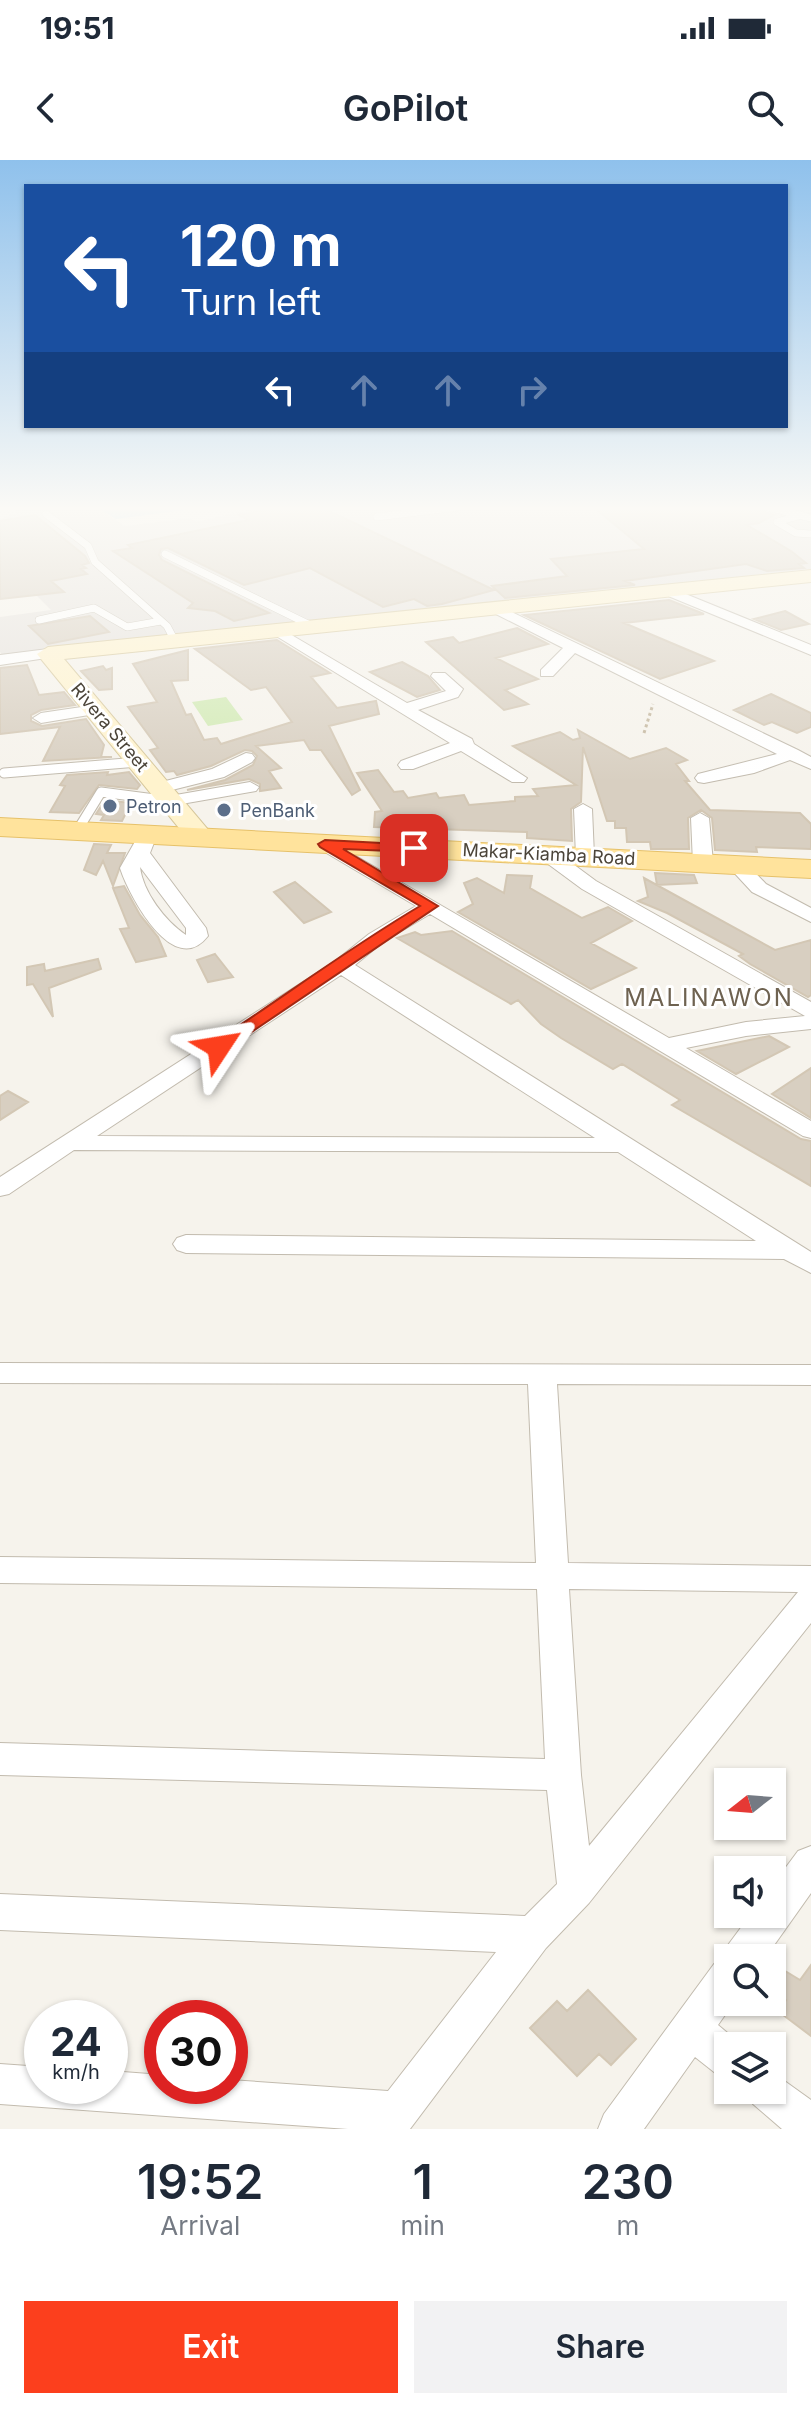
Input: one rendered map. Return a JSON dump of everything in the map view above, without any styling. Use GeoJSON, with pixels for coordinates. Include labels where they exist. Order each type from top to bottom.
{"type":"FeatureCollection","features":[{"type":"Feature","properties":{"kind":"main road","name":"Makar-Kiamba Road"},"geometry":{"type":"LineString","coordinates":[[0,827],[77,831],[144,844],[201,838],[811,869]]}},
{"type":"Feature","properties":{"kind":"street"},"geometry":{"type":"LineString","coordinates":[[0,660],[582,599]]}},
{"type":"Feature","properties":{"kind":"street"},"geometry":{"type":"LineString","coordinates":[[687,599],[811,650]]}},
{"type":"Feature","properties":{"kind":"street"},"geometry":{"type":"LineString","coordinates":[[495,608],[811,764]]}},
{"type":"Feature","properties":{"kind":"street"},"geometry":{"type":"LineString","coordinates":[[278,631],[466,743],[518,778]]}},
{"type":"Feature","properties":{"kind":"street"},"geometry":{"type":"LineString","coordinates":[[547,673],[572,646]]}},
{"type":"Feature","properties":{"kind":"street","name":"Rivera Street"},"geometry":{"type":"LineString","coordinates":[[48,654],[201,838]]}},
{"type":"Feature","properties":{"kind":"street"},"geometry":{"type":"LineString","coordinates":[[408,708],[452,694],[455,689],[439,676]]}},
{"type":"Feature","properties":{"kind":"street"},"geometry":{"type":"LineString","coordinates":[[41,718],[95,710]]}},
{"type":"Feature","properties":{"kind":"street"},"geometry":{"type":"LineString","coordinates":[[407,765],[466,743]]}},
{"type":"Feature","properties":{"kind":"street"},"geometry":{"type":"LineString","coordinates":[[704,778],[748,769],[792,754]]}},
{"type":"Feature","properties":{"kind":"street"},"geometry":{"type":"LineString","coordinates":[[165,794],[246,758]]}},
{"type":"Feature","properties":{"kind":"street"},"geometry":{"type":"LineString","coordinates":[[165,794],[250,787]]}},
{"type":"Feature","properties":{"kind":"street"},"geometry":{"type":"LineString","coordinates":[[583,809],[585,856]]}},
{"type":"Feature","properties":{"kind":"street"},"geometry":{"type":"LineString","coordinates":[[700,818],[703,863]]}},
{"type":"Feature","properties":{"kind":"street"},"geometry":{"type":"LineString","coordinates":[[325,844],[811,1131]]}},
{"type":"Feature","properties":{"kind":"street"},"geometry":{"type":"LineString","coordinates":[[547,854],[589,885],[811,1011]]}},
{"type":"Feature","properties":{"kind":"street"},"geometry":{"type":"LineString","coordinates":[[737,865],[759,888],[811,916]]}},
{"type":"Feature","properties":{"kind":"street"},"geometry":{"type":"LineString","coordinates":[[0,1188],[341,966],[376,938],[430,906]]}},
{"type":"Feature","properties":{"kind":"street"},"geometry":{"type":"LineString","coordinates":[[341,966],[800,1257]]}},
{"type":"Feature","properties":{"kind":"street"},"geometry":{"type":"LineString","coordinates":[[665,1045],[757,1027],[811,1022]]}},
{"type":"Feature","properties":{"kind":"street"},"geometry":{"type":"LineString","coordinates":[[73,1143],[619,1145]]}},
{"type":"Feature","properties":{"kind":"street"},"geometry":{"type":"LineString","coordinates":[[186,1244],[800,1257]]}},
{"type":"Feature","properties":{"kind":"street"},"geometry":{"type":"LineString","coordinates":[[0,1373],[811,1375]]}},
{"type":"Feature","properties":{"kind":"street"},"geometry":{"type":"LineString","coordinates":[[542,1374],[563,1775],[576,1890]]}},
{"type":"Feature","properties":{"kind":"street"},"geometry":{"type":"LineString","coordinates":[[0,1570],[206,1575],[811,1579]]}},
{"type":"Feature","properties":{"kind":"street"},"geometry":{"type":"LineString","coordinates":[[0,2084],[390,2121],[533,1935],[576,1890],[811,1599]]}},
{"type":"Feature","properties":{"kind":"street"},"geometry":{"type":"LineString","coordinates":[[0,1759],[563,1775]]}},
{"type":"Feature","properties":{"kind":"street"},"geometry":{"type":"LineString","coordinates":[[752,1944],[811,1863]]}},
{"type":"Feature","properties":{"kind":"street"},"geometry":{"type":"LineString","coordinates":[[0,1912],[533,1935]]}},
{"type":"Feature","properties":{"kind":"street"},"geometry":{"type":"LineString","coordinates":[[619,2129],[714,1997]]}},
{"type":"Feature","properties":{"kind":"street"},"geometry":{"type":"LineString","coordinates":[[691,2029],[714,2047]]}},
{"type":"Feature","properties":{"kind":"street"},"geometry":{"type":"LineString","coordinates":[[784,2104],[811,2126]]}},
{"type":"Feature","properties":{"kind":"lane"},"geometry":{"type":"LineString","coordinates":[[136,599],[171,630],[175,641]]}},
{"type":"Feature","properties":{"kind":"lane"},"geometry":{"type":"LineString","coordinates":[[257,599],[314,627]]}},
{"type":"Feature","properties":{"kind":"lane"},"geometry":{"type":"LineString","coordinates":[[39,620],[94,608],[127,627],[161,621]]}},
{"type":"Feature","properties":{"kind":"lane"},"geometry":{"type":"LineString","coordinates":[[4,773],[138,762]]}},
{"type":"Feature","properties":{"kind":"lane"},"geometry":{"type":"LineString","coordinates":[[77,831],[101,792],[165,794]]}},
{"type":"Feature","properties":{"kind":"path"},"geometry":{"type":"LineString","coordinates":[[644,733],[656,686]]}},
{"type":"Feature","properties":{"kind":"shaded area"},"geometry":{"type":"Polygon","coordinates":[[[40,599],[533,599],[3,656],[0,652],[0,617],[51,610],[40,599]]]}},
{"type":"Feature","properties":{"kind":"green space"},"geometry":{"type":"Polygon","coordinates":[[[226,697],[243,720],[208,726],[192,702],[226,697]]]}},
{"type":"Feature","properties":{"kind":"building"},"geometry":{"type":"Polygon","coordinates":[[[187,599],[241,599],[269,613],[234,621],[215,611],[188,608],[193,603],[187,599]]]}},
{"type":"Feature","properties":{"kind":"building"},"geometry":{"type":"Polygon","coordinates":[[[368,599],[461,599],[427,606],[414,599],[383,607],[368,599]]]}},
{"type":"Feature","properties":{"kind":"building"},"geometry":{"type":"Polygon","coordinates":[[[669,600],[704,614],[624,623],[714,661],[660,679],[524,615],[669,600]]]}},
{"type":"Feature","properties":{"kind":"building"},"geometry":{"type":"Polygon","coordinates":[[[785,611],[809,624],[781,630],[754,619],[785,611]]]}},
{"type":"Feature","properties":{"kind":"building"},"geometry":{"type":"Polygon","coordinates":[[[90,616],[109,632],[48,644],[29,626],[90,616]]]}},
{"type":"Feature","properties":{"kind":"building"},"geometry":{"type":"Polygon","coordinates":[[[517,628],[548,644],[496,658],[538,679],[505,690],[528,704],[504,710],[426,642],[453,637],[459,643],[517,628]]]}},
{"type":"Feature","properties":{"kind":"building"},"geometry":{"type":"Polygon","coordinates":[[[277,640],[330,673],[311,677],[337,708],[376,701],[379,714],[329,726],[360,790],[352,795],[321,750],[310,750],[304,740],[256,746],[281,768],[269,771],[281,788],[260,791],[260,784],[249,779],[187,790],[225,780],[253,765],[257,756],[245,750],[211,766],[177,775],[174,771],[166,772],[150,750],[158,748],[128,707],[157,702],[133,664],[188,650],[188,680],[171,681],[186,715],[191,714],[204,740],[217,738],[221,744],[292,722],[266,687],[251,690],[195,649],[277,640]]]}},
{"type":"Feature","properties":{"kind":"building"},"geometry":{"type":"Polygon","coordinates":[[[402,662],[428,676],[440,690],[417,697],[370,672],[402,662]]]}},
{"type":"Feature","properties":{"kind":"building"},"geometry":{"type":"Polygon","coordinates":[[[27,665],[39,695],[64,692],[75,705],[41,710],[31,715],[31,721],[42,726],[86,719],[104,745],[101,757],[112,757],[43,761],[60,727],[0,734],[0,668],[27,665]]]}},
{"type":"Feature","properties":{"kind":"building"},"geometry":{"type":"Polygon","coordinates":[[[103,666],[106,670],[112,668],[112,689],[99,690],[81,671],[103,666]]]}},
{"type":"Feature","properties":{"kind":"building"},"geometry":{"type":"Polygon","coordinates":[[[771,694],[811,713],[811,727],[797,733],[772,722],[764,725],[734,710],[771,694]]]}},
{"type":"Feature","properties":{"kind":"building"},"geometry":{"type":"Polygon","coordinates":[[[578,730],[630,759],[666,748],[687,760],[676,764],[689,781],[685,781],[710,810],[800,813],[811,824],[811,849],[756,847],[757,852],[715,850],[712,818],[701,810],[688,818],[689,849],[651,849],[650,842],[627,842],[626,828],[615,828],[615,821],[607,821],[583,747],[581,802],[571,809],[572,841],[527,838],[527,832],[374,827],[375,812],[382,811],[357,773],[378,770],[394,792],[403,791],[408,798],[436,793],[439,798],[464,795],[469,805],[515,801],[515,797],[538,796],[533,789],[576,785],[513,746],[560,732],[573,740],[580,738],[578,730]]]}},
{"type":"Feature","properties":{"kind":"building"},"geometry":{"type":"Polygon","coordinates":[[[108,772],[107,775],[129,772],[140,785],[137,789],[99,785],[79,813],[50,812],[65,786],[60,785],[67,775],[108,772]]]}},
{"type":"Feature","properties":{"kind":"building"},"geometry":{"type":"Polygon","coordinates":[[[105,800],[131,803],[122,821],[101,820],[104,815],[96,814],[105,800]]]}},
{"type":"Feature","properties":{"kind":"building"},"geometry":{"type":"Polygon","coordinates":[[[94,844],[111,845],[107,853],[125,853],[113,886],[103,861],[96,875],[84,870],[94,844]]]}},
{"type":"Feature","properties":{"kind":"building"},"geometry":{"type":"Polygon","coordinates":[[[655,873],[694,875],[697,883],[657,885],[655,873]]]}},
{"type":"Feature","properties":{"kind":"building"},"geometry":{"type":"Polygon","coordinates":[[[507,875],[532,876],[530,888],[582,918],[608,907],[632,921],[591,943],[636,968],[591,989],[458,912],[473,904],[464,883],[477,878],[504,893],[507,875]]]}},
{"type":"Feature","properties":{"kind":"building"},"geometry":{"type":"Polygon","coordinates":[[[644,878],[775,950],[811,940],[811,995],[808,997],[750,964],[739,956],[743,954],[638,901],[648,897],[644,878]]]}},
{"type":"Feature","properties":{"kind":"building"},"geometry":{"type":"Polygon","coordinates":[[[295,882],[331,912],[304,923],[274,892],[295,882]]]}},
{"type":"Feature","properties":{"kind":"building"},"geometry":{"type":"Polygon","coordinates":[[[124,886],[140,915],[158,937],[166,956],[136,962],[120,929],[129,928],[113,888],[124,886]]]}},
{"type":"Feature","properties":{"kind":"building"},"geometry":{"type":"Polygon","coordinates":[[[452,931],[801,1139],[811,1141],[811,1186],[672,1105],[680,1100],[622,1064],[613,1069],[561,1038],[541,1024],[518,1000],[511,1004],[397,938],[415,932],[421,935],[452,931]]]}},
{"type":"Feature","properties":{"kind":"building"},"geometry":{"type":"Polygon","coordinates":[[[215,954],[233,977],[208,982],[197,960],[215,954]]]}},
{"type":"Feature","properties":{"kind":"building"},"geometry":{"type":"Polygon","coordinates":[[[98,959],[101,969],[49,988],[53,1017],[33,984],[27,985],[27,967],[44,964],[45,971],[98,959]]]}},
{"type":"Feature","properties":{"kind":"building"},"geometry":{"type":"Polygon","coordinates":[[[769,1036],[789,1047],[736,1074],[697,1051],[769,1036]]]}},
{"type":"Feature","properties":{"kind":"building"},"geometry":{"type":"Polygon","coordinates":[[[811,1068],[811,1118],[772,1094],[811,1068]]]}},
{"type":"Feature","properties":{"kind":"building"},"geometry":{"type":"Polygon","coordinates":[[[8,1091],[28,1102],[0,1120],[0,1096],[8,1091]]]}},
{"type":"Feature","properties":{"kind":"building"},"geometry":{"type":"Polygon","coordinates":[[[811,1965],[811,2036],[785,2016],[786,1972],[800,1980],[811,1965]]]}},
{"type":"Feature","properties":{"kind":"building"},"geometry":{"type":"Polygon","coordinates":[[[588,1990],[636,2039],[611,2065],[599,2054],[577,2076],[530,2028],[557,2001],[567,2011],[588,1990]]]}},
{"type":"Feature","properties":{"kind":"place","name":"Petron"},"geometry":{"type":"Point","coordinates":[110,806]}},
{"type":"Feature","properties":{"kind":"place","name":"PenBank"},"geometry":{"type":"Point","coordinates":[224,810]}},
{"type":"Feature","properties":{"kind":"district","name":"MALINAWON"},"geometry":{"type":"Point","coordinates":[709,997]}},
{"type":"Feature","properties":{"kind":"route"},"geometry":{"type":"LineString","coordinates":[[219,1047],[341,966],[376,938],[430,906],[325,844],[414,848]]}}]}
